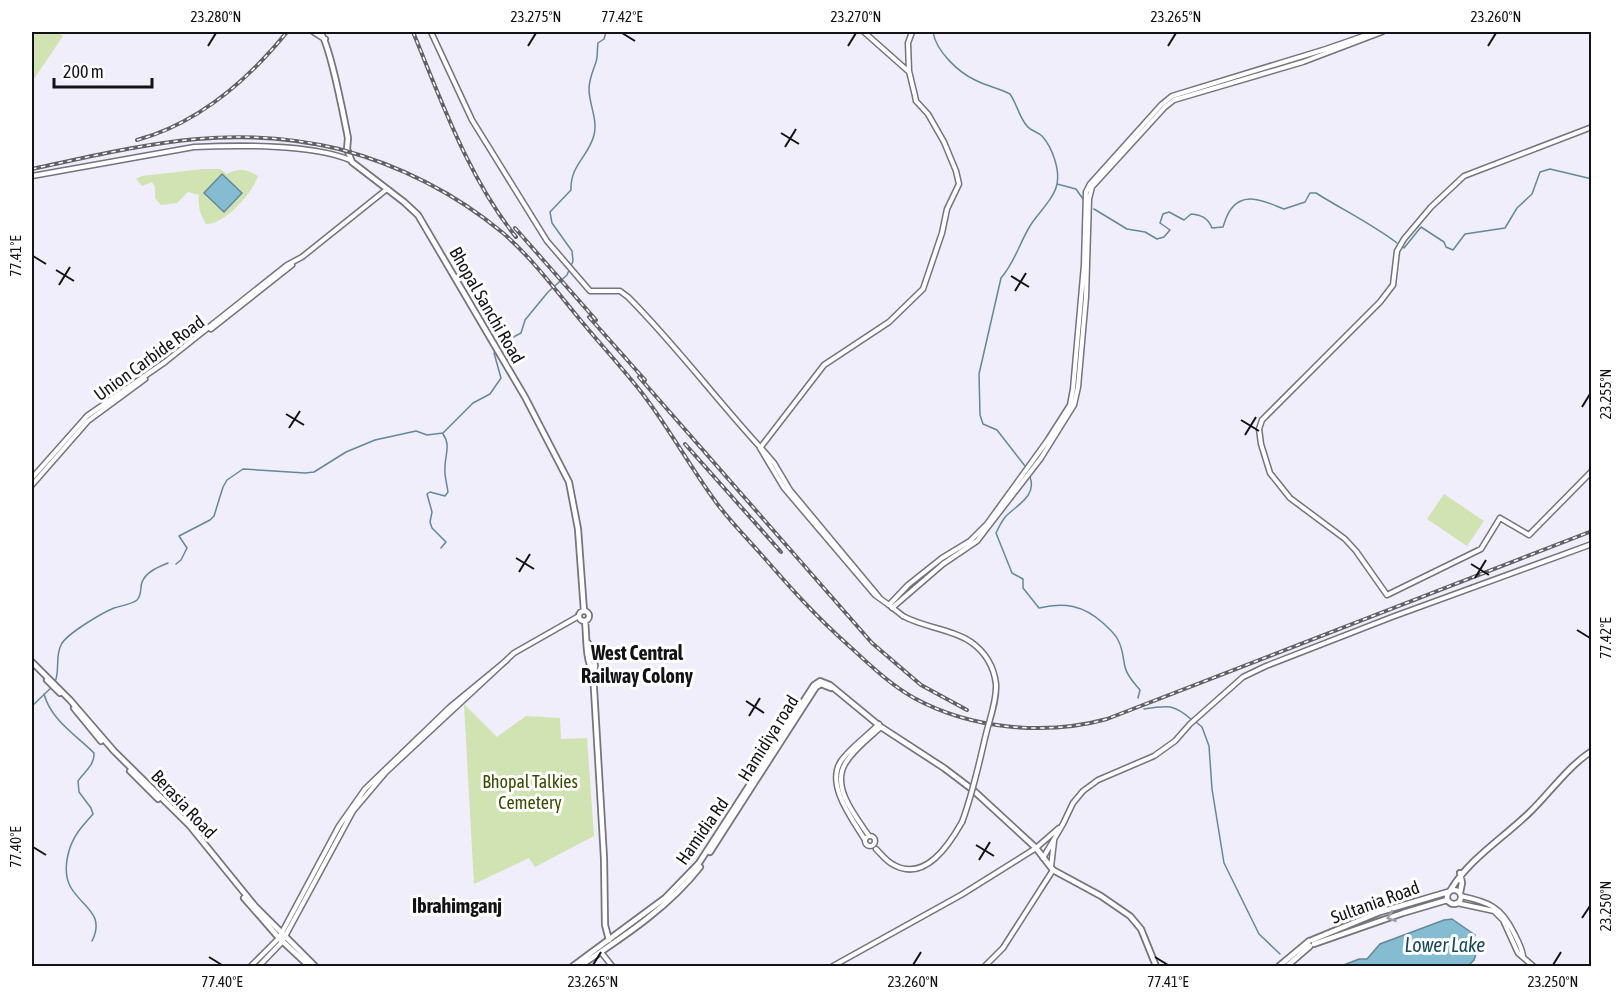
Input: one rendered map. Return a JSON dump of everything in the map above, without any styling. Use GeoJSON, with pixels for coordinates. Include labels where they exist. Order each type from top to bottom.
{"type":"FeatureCollection","features":[{"type":"Feature","properties":{"kind":"main road"},"geometry":{"type":"LineString","coordinates":[[314,32],[322,35],[348,138],[347,149],[350,160]]}},
{"type":"Feature","properties":{"kind":"main road","name":"Bhopal Sanchi Road"},"geometry":{"type":"LineString","coordinates":[[350,160],[359,170],[387,189],[418,215],[508,368],[569,482],[579,536],[584,611]]}},
{"type":"Feature","properties":{"kind":"main road"},"geometry":{"type":"LineString","coordinates":[[580,966],[610,946],[605,924],[593,672],[588,660],[585,621],[589,616],[584,611],[579,616],[581,621],[585,621]]}},
{"type":"Feature","properties":{"kind":"main road","name":"Berasia Road"},"geometry":{"type":"LineString","coordinates":[[32,664],[56,687],[112,753],[194,835],[282,938],[309,966]]}},
{"type":"Feature","properties":{"kind":"main road","name":"Hamidia Rd"},"geometry":{"type":"LineString","coordinates":[[573,966],[665,898],[699,863],[785,734],[814,685],[820,681],[830,685],[831,688]]}},
{"type":"Feature","properties":{"kind":"main road","name":"Hamidiya road"},"geometry":{"type":"LineString","coordinates":[[610,946],[660,908],[693,875],[723,834],[816,687],[821,684],[831,688]]}},
{"type":"Feature","properties":{"kind":"main road"},"geometry":{"type":"LineString","coordinates":[[831,688],[880,726],[973,790],[1035,848],[1052,868],[1101,896],[1130,916],[1141,929],[1156,966]]}},
{"type":"Feature","properties":{"kind":"main road"},"geometry":{"type":"LineString","coordinates":[[1460,873],[1462,883],[1460,894],[1457,903],[1452,904],[1447,900],[1449,892],[1460,873],[1529,813],[1560,779],[1592,752]]}},
{"type":"Feature","properties":{"kind":"main road"},"geometry":{"type":"LineString","coordinates":[[1449,892],[1455,890],[1460,894]]}},
{"type":"Feature","properties":{"kind":"main road","name":"Sultania Road"},"geometry":{"type":"LineString","coordinates":[[1279,966],[1311,943],[1380,912],[1449,892]]}},
{"type":"Feature","properties":{"kind":"main road","name":"Sultania Road"},"geometry":{"type":"LineString","coordinates":[[1287,966],[1311,943],[1447,900]]}},
{"type":"Feature","properties":{"kind":"main road","name":"Berasia Road"},"geometry":{"type":"LineString","coordinates":[[282,938],[315,966]]}},
{"type":"Feature","properties":{"kind":"street"},"geometry":{"type":"LineString","coordinates":[[431,32],[472,120],[547,241],[590,291],[620,291],[657,326],[774,463],[790,490],[814,522],[880,597],[903,616],[924,626],[957,634],[985,654],[994,674],[996,686],[969,803],[962,822],[950,842],[928,864],[920,868],[901,868],[888,862],[873,845],[865,844],[867,838],[846,799],[841,778],[842,763],[880,726]]}},
{"type":"Feature","properties":{"kind":"street"},"geometry":{"type":"LineString","coordinates":[[864,32],[909,71]]}},
{"type":"Feature","properties":{"kind":"street"},"geometry":{"type":"LineString","coordinates":[[761,448],[824,365],[889,322],[923,289],[942,233],[947,208],[959,184],[944,142],[928,114],[916,101],[909,71],[908,43],[912,32]]}},
{"type":"Feature","properties":{"kind":"street"},"geometry":{"type":"LineString","coordinates":[[890,606],[910,587],[977,541],[1041,458],[1074,405],[1078,387],[1086,297],[1089,199],[1092,187],[1170,102],[1374,32]]}},
{"type":"Feature","properties":{"kind":"street"},"geometry":{"type":"LineString","coordinates":[[1220,84],[1303,62],[1382,32]]}},
{"type":"Feature","properties":{"kind":"street"},"geometry":{"type":"LineString","coordinates":[[1592,128],[1464,176],[1431,207],[1404,239],[1397,251],[1393,285],[1380,302],[1262,420],[1259,429],[1266,465],[1278,484],[1290,498],[1345,539],[1387,596],[1481,549],[1500,518],[1529,535],[1592,471]]}},
{"type":"Feature","properties":{"kind":"street"},"geometry":{"type":"LineString","coordinates":[[32,176],[194,147],[212,146],[292,149],[337,154],[350,160]]}},
{"type":"Feature","properties":{"kind":"street","name":"Union Carbide Road"},"geometry":{"type":"LineString","coordinates":[[34,477],[98,412],[162,367],[387,189]]}},
{"type":"Feature","properties":{"kind":"street"},"geometry":{"type":"LineString","coordinates":[[1043,858],[1073,803],[1083,791],[1098,780],[1154,756],[1175,741],[1196,718],[1243,678],[1266,666],[1392,616],[1592,544]]}},
{"type":"Feature","properties":{"kind":"street"},"geometry":{"type":"LineString","coordinates":[[259,966],[282,938],[350,809],[371,783],[514,653],[579,616]]}},
{"type":"Feature","properties":{"kind":"street"},"geometry":{"type":"LineString","coordinates":[[867,838],[874,838],[873,845]]}},
{"type":"Feature","properties":{"kind":"street"},"geometry":{"type":"LineString","coordinates":[[833,966],[961,895],[1053,838]]}},
{"type":"Feature","properties":{"kind":"street"},"geometry":{"type":"LineString","coordinates":[[985,966],[1003,948],[1052,868],[1053,838]]}},
{"type":"Feature","properties":{"kind":"street"},"geometry":{"type":"LineString","coordinates":[[1460,894],[1487,903],[1502,914],[1508,921],[1524,957]]}},
{"type":"Feature","properties":{"kind":"street"},"geometry":{"type":"LineString","coordinates":[[1457,903],[1494,911],[1503,920],[1518,953],[1533,966]]}},
{"type":"Feature","properties":{"kind":"street"},"geometry":{"type":"LineString","coordinates":[[250,966],[282,938]]}},
{"type":"Feature","properties":{"kind":"street"},"geometry":{"type":"LineString","coordinates":[[601,952],[612,966]]}},
{"type":"Feature","properties":{"kind":"green space"},"geometry":{"type":"Polygon","coordinates":[[[32,32],[57,32],[63,36],[32,82],[32,32]]]}},
{"type":"Feature","properties":{"kind":"green space"},"geometry":{"type":"Polygon","coordinates":[[[220,169],[227,174],[243,170],[258,176],[237,207],[221,219],[206,224],[200,210],[199,195],[188,192],[177,203],[161,205],[155,198],[155,187],[152,182],[142,186],[136,179],[142,176],[220,169]]]}},
{"type":"Feature","properties":{"kind":"green space"},"geometry":{"type":"Polygon","coordinates":[[[1444,494],[1484,521],[1467,546],[1427,519],[1444,494]]]}},
{"type":"Feature","properties":{"kind":"green space","name":"Bhopal Talkies Cemetery"},"geometry":{"type":"Polygon","coordinates":[[[464,704],[497,737],[526,716],[560,718],[561,739],[587,738],[594,836],[535,867],[529,858],[474,884],[464,704]]]}},
{"type":"Feature","properties":{"kind":"water"},"geometry":{"type":"Polygon","coordinates":[[[222,174],[242,193],[224,212],[204,193],[222,174]]]}},
{"type":"Feature","properties":{"kind":"water","name":"Lower Lake"},"geometry":{"type":"Polygon","coordinates":[[[1452,919],[1475,935],[1471,945],[1476,954],[1468,966],[1341,966],[1359,959],[1367,959],[1380,944],[1452,919]]]}},
{"type":"Feature","properties":{"kind":"waterway"},"geometry":{"type":"LineString","coordinates":[[500,344],[521,333],[525,320],[548,292],[567,275],[573,261],[572,251],[552,223],[550,212],[571,190],[573,174],[592,142],[595,124],[589,85],[597,60],[598,43],[604,39],[606,32]]}},
{"type":"Feature","properties":{"kind":"waterway"},"geometry":{"type":"LineString","coordinates":[[933,32],[943,53],[962,72],[979,82],[1010,94],[1024,122],[1046,141],[1056,165],[1058,178],[1053,195],[1030,226],[1010,266],[1001,278],[979,374],[980,415],[983,424],[997,430],[1025,466]]}},
{"type":"Feature","properties":{"kind":"waterway"},"geometry":{"type":"LineString","coordinates":[[1401,246],[1404,248],[1421,227],[1453,250],[1465,234],[1505,228],[1517,208],[1532,194],[1540,172],[1550,169],[1592,179]]}},
{"type":"Feature","properties":{"kind":"waterway"},"geometry":{"type":"LineString","coordinates":[[1057,184],[1076,189],[1083,199]]}},
{"type":"Feature","properties":{"kind":"waterway"},"geometry":{"type":"LineString","coordinates":[[1094,209],[1127,229],[1145,232],[1157,239],[1164,237],[1170,230],[1160,223],[1163,214],[1169,212],[1184,220],[1191,214],[1198,215],[1206,219],[1212,228],[1223,227],[1231,209],[1243,200],[1264,201],[1284,209],[1305,202],[1310,193],[1316,193],[1397,243]]}},
{"type":"Feature","properties":{"kind":"waterway"},"geometry":{"type":"LineString","coordinates":[[176,564],[181,560],[187,548],[179,536],[214,516],[227,480],[243,469],[314,472],[346,452],[375,440],[416,431],[427,435],[443,433],[473,403],[490,394],[501,378],[494,353]]}},
{"type":"Feature","properties":{"kind":"waterway"},"geometry":{"type":"LineString","coordinates":[[441,548],[446,542],[432,528],[430,522],[432,512],[427,494],[430,492],[445,496],[448,492],[445,476],[447,446],[443,434]]}},
{"type":"Feature","properties":{"kind":"waterway"},"geometry":{"type":"LineString","coordinates":[[1030,477],[1031,490],[1028,495],[1006,516],[996,533],[1012,573],[1023,579],[1023,588],[1039,608],[1057,605],[1073,606],[1096,617],[1111,631],[1120,643],[1127,673],[1140,690],[1138,698]]}},
{"type":"Feature","properties":{"kind":"waterway"},"geometry":{"type":"LineString","coordinates":[[55,682],[59,650],[64,640],[101,614],[137,600],[146,575],[168,563]]}},
{"type":"Feature","properties":{"kind":"waterway"},"geometry":{"type":"LineString","coordinates":[[32,706],[53,686]]}},
{"type":"Feature","properties":{"kind":"waterway"},"geometry":{"type":"LineString","coordinates":[[44,694],[52,712],[94,753],[91,765],[78,781],[79,792],[93,814],[74,838],[66,866],[70,886],[94,917],[96,931],[92,941]]}},
{"type":"Feature","properties":{"kind":"waterway"},"geometry":{"type":"LineString","coordinates":[[1144,709],[1175,708],[1192,720]]}},
{"type":"Feature","properties":{"kind":"waterway"},"geometry":{"type":"LineString","coordinates":[[1196,722],[1202,727],[1209,746],[1212,789],[1224,863],[1259,934],[1280,954]]}},
{"type":"Feature","properties":{"kind":"railway"},"geometry":{"type":"LineString","coordinates":[[137,140],[181,123],[221,98],[256,67],[287,32]]}},
{"type":"Feature","properties":{"kind":"railway"},"geometry":{"type":"LineString","coordinates":[[413,32],[470,164],[499,214],[516,237]]}},
{"type":"Feature","properties":{"kind":"railway"},"geometry":{"type":"LineString","coordinates":[[32,169],[147,145],[222,137],[259,138],[298,141],[339,149],[383,163],[426,182],[485,219],[514,243],[535,265],[642,393],[724,512],[824,622],[879,673],[914,698],[959,717],[984,723],[1034,728],[1059,727],[1107,719],[1592,531]]}},
{"type":"Feature","properties":{"kind":"railway"},"geometry":{"type":"LineString","coordinates":[[515,228],[596,320]]}},
{"type":"Feature","properties":{"kind":"railway"},"geometry":{"type":"LineString","coordinates":[[589,317],[645,380]]}},
{"type":"Feature","properties":{"kind":"railway"},"geometry":{"type":"LineString","coordinates":[[639,377],[872,643],[921,685],[967,710]]}},
{"type":"Feature","properties":{"kind":"railway"},"geometry":{"type":"LineString","coordinates":[[685,444],[781,552]]}},
{"type":"Feature","properties":{"kind":"district","name":"West Central Railway Colony"},"geometry":{"type":"Point","coordinates":[637,664]}},
{"type":"Feature","properties":{"kind":"district","name":"Ibrahimganj"},"geometry":{"type":"Point","coordinates":[457,905]}}]}
